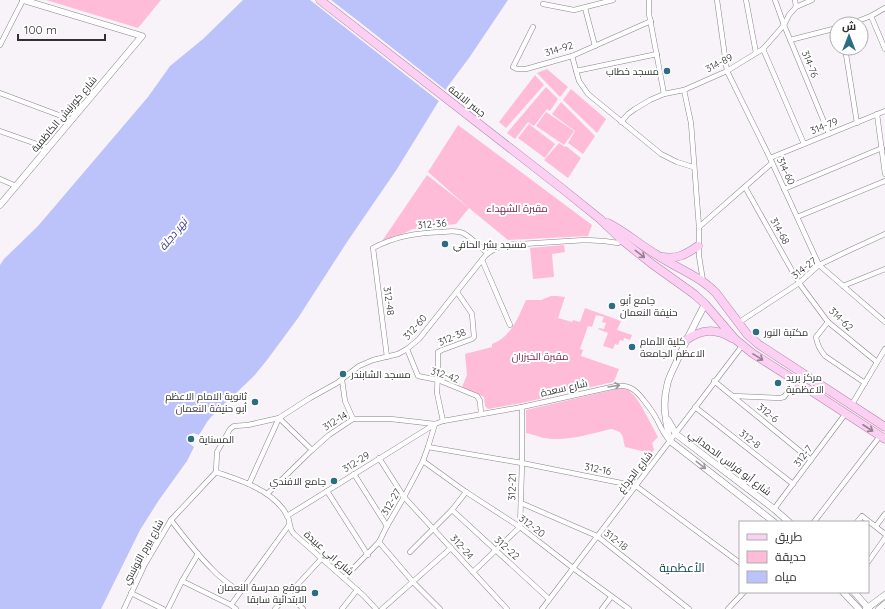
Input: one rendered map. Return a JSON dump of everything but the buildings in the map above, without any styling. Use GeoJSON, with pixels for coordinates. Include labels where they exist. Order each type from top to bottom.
{"type":"FeatureCollection","features":[{"type":"Feature","properties":{"kind":"main road","name":"جسر الائمة"},"geometry":{"type":"LineString","coordinates":[[320,0],[600,219]]}},
{"type":"Feature","properties":{"kind":"main road"},"geometry":{"type":"LineString","coordinates":[[600,219],[622,240],[652,264],[694,294],[705,304],[742,346],[882,438]]}},
{"type":"Feature","properties":{"kind":"main road"},"geometry":{"type":"LineString","coordinates":[[600,219],[626,233],[658,256],[710,287],[747,334],[758,344],[851,406],[884,425]]}},
{"type":"Feature","properties":{"kind":"main road"},"geometry":{"type":"LineString","coordinates":[[658,256],[670,258],[677,257],[684,255],[698,246]]}},
{"type":"Feature","properties":{"kind":"main road"},"geometry":{"type":"LineString","coordinates":[[694,294],[703,282]]}},
{"type":"Feature","properties":{"kind":"main road"},"geometry":{"type":"LineString","coordinates":[[705,304],[716,293]]}},
{"type":"Feature","properties":{"kind":"main road"},"geometry":{"type":"LineString","coordinates":[[686,340],[696,334],[706,331],[717,332],[735,339]]}},
{"type":"Feature","properties":{"kind":"street"},"geometry":{"type":"LineString","coordinates":[[0,46],[23,0]]}},
{"type":"Feature","properties":{"kind":"street","name":"شارع كورنيش الكاظمية"},"geometry":{"type":"LineString","coordinates":[[0,205],[142,36],[23,0]]}},
{"type":"Feature","properties":{"kind":"street"},"geometry":{"type":"LineString","coordinates":[[543,4],[574,10],[612,0]]}},
{"type":"Feature","properties":{"kind":"street"},"geometry":{"type":"LineString","coordinates":[[649,0],[650,21],[664,94]]}},
{"type":"Feature","properties":{"kind":"street","name":"314-60"},"geometry":{"type":"LineString","coordinates":[[718,0],[727,71],[819,265],[885,322]]}},
{"type":"Feature","properties":{"kind":"street"},"geometry":{"type":"LineString","coordinates":[[746,0],[756,53]]}},
{"type":"Feature","properties":{"kind":"street","name":"314-76"},"geometry":{"type":"LineString","coordinates":[[775,0],[829,134]]}},
{"type":"Feature","properties":{"kind":"street"},"geometry":{"type":"LineString","coordinates":[[795,0],[796,7],[812,0]]}},
{"type":"Feature","properties":{"kind":"street","name":"314-89"},"geometry":{"type":"LineString","coordinates":[[621,122],[628,114],[650,100],[664,94],[684,90],[727,71],[756,53],[762,49],[784,25],[789,15],[796,7]]}},
{"type":"Feature","properties":{"kind":"street"},"geometry":{"type":"LineString","coordinates":[[585,8],[595,46]]}},
{"type":"Feature","properties":{"kind":"street"},"geometry":{"type":"LineString","coordinates":[[885,8],[870,16],[885,49]]}},
{"type":"Feature","properties":{"kind":"street","name":"314-92"},"geometry":{"type":"LineString","coordinates":[[533,27],[513,67],[517,69],[526,69],[572,56],[650,21]]}},
{"type":"Feature","properties":{"kind":"street"},"geometry":{"type":"LineString","coordinates":[[790,40],[829,30]]}},
{"type":"Feature","properties":{"kind":"street"},"geometry":{"type":"LineString","coordinates":[[762,49],[804,144]]}},
{"type":"Feature","properties":{"kind":"street"},"geometry":{"type":"LineString","coordinates":[[576,72],[656,54]]}},
{"type":"Feature","properties":{"kind":"street"},"geometry":{"type":"LineString","coordinates":[[572,56],[579,81],[588,94],[661,154],[677,162],[693,167]]}},
{"type":"Feature","properties":{"kind":"street"},"geometry":{"type":"LineString","coordinates":[[846,56],[856,123]]}},
{"type":"Feature","properties":{"kind":"street"},"geometry":{"type":"LineString","coordinates":[[684,90],[691,123],[693,167],[699,227],[698,246],[703,282]]}},
{"type":"Feature","properties":{"kind":"street"},"geometry":{"type":"LineString","coordinates":[[0,92],[72,120]]}},
{"type":"Feature","properties":{"kind":"street","name":"314-79"},"geometry":{"type":"LineString","coordinates":[[699,227],[745,187],[771,161],[804,144],[885,111]]}},
{"type":"Feature","properties":{"kind":"street"},"geometry":{"type":"LineString","coordinates":[[877,114],[882,131],[885,174]]}},
{"type":"Feature","properties":{"kind":"street"},"geometry":{"type":"LineString","coordinates":[[0,131],[48,148]]}},
{"type":"Feature","properties":{"kind":"street"},"geometry":{"type":"LineString","coordinates":[[784,189],[882,148]]}},
{"type":"Feature","properties":{"kind":"street"},"geometry":{"type":"LineString","coordinates":[[0,179],[16,186]]}},
{"type":"Feature","properties":{"kind":"street"},"geometry":{"type":"LineString","coordinates":[[797,216],[885,181]]}},
{"type":"Feature","properties":{"kind":"street","name":"314-68"},"geometry":{"type":"LineString","coordinates":[[745,187],[799,284]]}},
{"type":"Feature","properties":{"kind":"street","name":"312-36"},"geometry":{"type":"LineString","coordinates":[[373,248],[409,235],[456,231],[466,235],[487,253]]}},
{"type":"Feature","properties":{"kind":"street","name":"314-27"},"geometry":{"type":"LineString","coordinates":[[738,323],[799,284],[819,265],[885,234]]}},
{"type":"Feature","properties":{"kind":"street"},"geometry":{"type":"LineString","coordinates":[[487,253],[497,247],[506,245],[585,240],[618,243],[622,240]]}},
{"type":"Feature","properties":{"kind":"street","name":"312-48"},"geometry":{"type":"LineString","coordinates":[[373,248],[387,357]]}},
{"type":"Feature","properties":{"kind":"street","name":"312-60"},"geometry":{"type":"LineString","coordinates":[[216,472],[217,452],[230,429],[234,426],[248,426],[279,418],[342,380],[353,370],[373,360],[398,354],[407,349],[419,339],[487,253]]}},
{"type":"Feature","properties":{"kind":"street"},"geometry":{"type":"LineString","coordinates":[[482,260],[510,324]]}},
{"type":"Feature","properties":{"kind":"street"},"geometry":{"type":"LineString","coordinates":[[843,286],[885,269]]}},
{"type":"Feature","properties":{"kind":"street","name":"314-62"},"geometry":{"type":"LineString","coordinates":[[799,284],[828,322],[877,362]]}},
{"type":"Feature","properties":{"kind":"street","name":"312-38"},"geometry":{"type":"LineString","coordinates":[[438,380],[438,352],[474,337],[472,314],[457,292]]}},
{"type":"Feature","properties":{"kind":"street"},"geometry":{"type":"LineString","coordinates":[[670,441],[665,415],[667,385],[686,340],[705,304]]}},
{"type":"Feature","properties":{"kind":"street"},"geometry":{"type":"LineString","coordinates":[[828,322],[816,337],[821,351],[825,356],[865,383]]}},
{"type":"Feature","properties":{"kind":"street","name":"شارع الجرداغ"},"geometry":{"type":"LineString","coordinates":[[542,609],[742,346]]}},
{"type":"Feature","properties":{"kind":"street","name":"312-42"},"geometry":{"type":"LineString","coordinates":[[407,349],[418,376],[438,380],[477,396],[480,401],[481,414]]}},
{"type":"Feature","properties":{"kind":"street"},"geometry":{"type":"LineString","coordinates":[[851,406],[885,349]]}},
{"type":"Feature","properties":{"kind":"street"},"geometry":{"type":"LineString","coordinates":[[342,380],[345,401],[353,419]]}},
{"type":"Feature","properties":{"kind":"street"},"geometry":{"type":"LineString","coordinates":[[438,380],[437,394],[443,421]]}},
{"type":"Feature","properties":{"kind":"street","name":"312-6"},"geometry":{"type":"LineString","coordinates":[[714,381],[811,460]]}},
{"type":"Feature","properties":{"kind":"street"},"geometry":{"type":"LineString","coordinates":[[733,396],[780,398],[784,397],[796,381]]}},
{"type":"Feature","properties":{"kind":"street","name":"شارع سعدة"},"geometry":{"type":"LineString","coordinates":[[435,424],[443,421],[522,407],[616,386],[625,386],[640,394],[670,441]]}},
{"type":"Feature","properties":{"kind":"street","name":"312-21"},"geometry":{"type":"LineString","coordinates":[[520,527],[522,407]]}},
{"type":"Feature","properties":{"kind":"street","name":"312-8"},"geometry":{"type":"LineString","coordinates":[[695,407],[793,484]]}},
{"type":"Feature","properties":{"kind":"street","name":"312-7"},"geometry":{"type":"LineString","coordinates":[[774,509],[846,413]]}},
{"type":"Feature","properties":{"kind":"street","name":"شارع أبو فراس الحمداني"},"geometry":{"type":"LineString","coordinates":[[665,415],[676,434],[788,521]]}},
{"type":"Feature","properties":{"kind":"street"},"geometry":{"type":"LineString","coordinates":[[249,484],[279,418],[312,450]]}},
{"type":"Feature","properties":{"kind":"street","name":"312-14"},"geometry":{"type":"LineString","coordinates":[[267,494],[329,434],[353,419],[392,419],[435,424]]}},
{"type":"Feature","properties":{"kind":"street","name":"312-27"},"geometry":{"type":"LineString","coordinates":[[344,578],[379,542],[423,461],[435,424]]}},
{"type":"Feature","properties":{"kind":"street","name":"312-29"},"geometry":{"type":"LineString","coordinates":[[287,516],[435,424]]}},
{"type":"Feature","properties":{"kind":"street"},"geometry":{"type":"LineString","coordinates":[[815,521],[882,438]]}},
{"type":"Feature","properties":{"kind":"street","name":"شارع أبو فراس الحمداني"},"geometry":{"type":"LineString","coordinates":[[670,441],[773,521]]}},
{"type":"Feature","properties":{"kind":"street","name":"312-16"},"geometry":{"type":"LineString","coordinates":[[428,447],[636,486],[739,562]]}},
{"type":"Feature","properties":{"kind":"street","name":"312-24"},"geometry":{"type":"LineString","coordinates":[[380,458],[404,497],[507,609]]}},
{"type":"Feature","properties":{"kind":"street","name":"312-20"},"geometry":{"type":"LineString","coordinates":[[423,461],[466,492],[520,527],[611,597],[629,609]]}},
{"type":"Feature","properties":{"kind":"street","name":"شارع ابي عبيدة"},"geometry":{"type":"LineString","coordinates":[[216,472],[249,484],[267,494],[277,502],[287,516],[292,532],[344,578],[376,609]]}},
{"type":"Feature","properties":{"kind":"street","name":"شارع بيرم التونسي"},"geometry":{"type":"LineString","coordinates":[[124,609],[145,564],[171,520],[216,472]]}},
{"type":"Feature","properties":{"kind":"street"},"geometry":{"type":"LineString","coordinates":[[354,474],[387,526]]}},
{"type":"Feature","properties":{"kind":"street"},"geometry":{"type":"LineString","coordinates":[[327,491],[368,554]]}},
{"type":"Feature","properties":{"kind":"street"},"geometry":{"type":"LineString","coordinates":[[410,552],[452,510],[466,492]]}},
{"type":"Feature","properties":{"kind":"street","name":"312-18"},"geometry":{"type":"LineString","coordinates":[[521,503],[597,536],[689,609]]}},
{"type":"Feature","properties":{"kind":"street"},"geometry":{"type":"LineString","coordinates":[[768,517],[774,509]]}},
{"type":"Feature","properties":{"kind":"street","name":"312-22"},"geometry":{"type":"LineString","coordinates":[[452,510],[549,599]]}},
{"type":"Feature","properties":{"kind":"street"},"geometry":{"type":"LineString","coordinates":[[876,526],[885,514]]}},
{"type":"Feature","properties":{"kind":"street"},"geometry":{"type":"LineString","coordinates":[[858,521],[862,516],[885,534]]}},
{"type":"Feature","properties":{"kind":"street"},"geometry":{"type":"LineString","coordinates":[[171,520],[212,569],[240,592]]}},
{"type":"Feature","properties":{"kind":"street"},"geometry":{"type":"LineString","coordinates":[[231,605],[289,525]]}},
{"type":"Feature","properties":{"kind":"street"},"geometry":{"type":"LineString","coordinates":[[473,572],[520,527]]}},
{"type":"Feature","properties":{"kind":"street"},"geometry":{"type":"LineString","coordinates":[[869,561],[885,538]]}},
{"type":"Feature","properties":{"kind":"street"},"geometry":{"type":"LineString","coordinates":[[379,542],[413,582],[440,609]]}},
{"type":"Feature","properties":{"kind":"street"},"geometry":{"type":"LineString","coordinates":[[382,609],[451,548]]}},
{"type":"Feature","properties":{"kind":"street"},"geometry":{"type":"LineString","coordinates":[[168,609],[198,554]]}},
{"type":"Feature","properties":{"kind":"street"},"geometry":{"type":"LineString","coordinates":[[275,609],[322,558]]}},
{"type":"Feature","properties":{"kind":"street"},"geometry":{"type":"LineString","coordinates":[[182,581],[231,605],[236,609]]}},
{"type":"Feature","properties":{"kind":"street"},"geometry":{"type":"LineString","coordinates":[[342,609],[357,590]]}},
{"type":"Feature","properties":{"kind":"street"},"geometry":{"type":"LineString","coordinates":[[131,593],[163,609]]}},
{"type":"Feature","properties":{"kind":"street"},"geometry":{"type":"LineString","coordinates":[[728,609],[743,593]]}},
{"type":"Feature","properties":{"kind":"street"},"geometry":{"type":"LineString","coordinates":[[844,593],[860,609]]}},
{"type":"Feature","properties":{"kind":"street"},"geometry":{"type":"LineString","coordinates":[[855,593],[868,609],[885,594]]}},
{"type":"Feature","properties":{"kind":"street"},"geometry":{"type":"LineString","coordinates":[[288,594],[303,609]]}},
{"type":"Feature","properties":{"kind":"street"},"geometry":{"type":"LineString","coordinates":[[602,609],[611,597]]}},
{"type":"Feature","properties":{"kind":"street"},"geometry":{"type":"LineString","coordinates":[[497,609],[502,604]]}},
{"type":"Feature","properties":{"kind":"street"},"geometry":{"type":"LineString","coordinates":[[879,609],[885,604]]}},
{"type":"Feature","properties":{"kind":"green space"},"geometry":{"type":"Polygon","coordinates":[[[46,0],[161,0],[138,28],[46,0]]]}},
{"type":"Feature","properties":{"kind":"green space"},"geometry":{"type":"Polygon","coordinates":[[[547,69],[568,87],[560,97],[537,73],[547,69]]]}},
{"type":"Feature","properties":{"kind":"green space"},"geometry":{"type":"Polygon","coordinates":[[[535,75],[544,85],[506,128],[499,122],[535,75]]]}},
{"type":"Feature","properties":{"kind":"green space"},"geometry":{"type":"Polygon","coordinates":[[[546,87],[558,99],[550,111],[547,109],[534,126],[528,122],[515,139],[507,133],[546,87]]]}},
{"type":"Feature","properties":{"kind":"green space"},"geometry":{"type":"Polygon","coordinates":[[[571,89],[606,119],[597,133],[563,100],[571,89]]]}},
{"type":"Feature","properties":{"kind":"green space"},"geometry":{"type":"Polygon","coordinates":[[[561,102],[595,136],[583,154],[568,143],[575,131],[552,114],[561,102]]]}},
{"type":"Feature","properties":{"kind":"green space"},"geometry":{"type":"Polygon","coordinates":[[[546,112],[574,131],[564,145],[536,126],[546,112]]]}},
{"type":"Feature","properties":{"kind":"green space"},"geometry":{"type":"Polygon","coordinates":[[[529,124],[555,144],[545,158],[518,138],[529,124]]]}},
{"type":"Feature","properties":{"kind":"green space","name":"مقبرة الشهداء"},"geometry":{"type":"Polygon","coordinates":[[[458,125],[592,225],[588,236],[508,240],[469,208],[428,172],[458,125]]]}},
{"type":"Feature","properties":{"kind":"green space"},"geometry":{"type":"Polygon","coordinates":[[[559,143],[565,147],[566,146],[581,158],[568,178],[544,160],[559,143]]]}},
{"type":"Feature","properties":{"kind":"green space"},"geometry":{"type":"Polygon","coordinates":[[[427,175],[469,208],[456,224],[413,229],[380,244],[427,175]]]}},
{"type":"Feature","properties":{"kind":"green space"},"geometry":{"type":"Polygon","coordinates":[[[564,245],[565,252],[552,254],[554,277],[533,279],[530,248],[564,245]]]}},
{"type":"Feature","properties":{"kind":"green space","name":"مقبرة الخيزران"},"geometry":{"type":"Polygon","coordinates":[[[551,296],[565,297],[558,318],[572,322],[573,320],[580,322],[585,308],[621,321],[617,330],[632,335],[630,340],[624,338],[623,341],[620,340],[618,345],[615,344],[613,349],[603,346],[608,333],[598,329],[604,329],[606,323],[602,322],[604,317],[596,315],[592,327],[588,326],[580,349],[583,350],[581,356],[619,369],[615,379],[613,382],[522,403],[488,409],[485,406],[484,397],[462,387],[467,375],[465,354],[492,347],[492,344],[504,337],[513,326],[526,300],[541,300],[551,296]]]}},
{"type":"Feature","properties":{"kind":"green space"},"geometry":{"type":"Polygon","coordinates":[[[616,389],[626,389],[633,394],[649,419],[658,437],[652,443],[654,450],[651,453],[625,447],[622,435],[618,431],[611,429],[582,436],[560,439],[546,438],[526,433],[526,410],[616,389]]]}},
{"type":"Feature","properties":{"kind":"water","name":"نهر دجلة"},"geometry":{"type":"Polygon","coordinates":[[[243,0],[508,0],[469,58],[448,86],[397,169],[347,242],[298,318],[254,376],[211,417],[199,435],[193,433],[187,436],[187,442],[194,447],[187,461],[140,530],[101,609],[0,609],[0,265],[4,259],[38,226],[148,97],[170,66],[203,39],[243,0]]]}},
{"type":"Feature","properties":{"kind":"pier"},"geometry":{"type":"Polygon","coordinates":[[[310,0],[331,0],[357,20],[447,91],[440,102],[310,0]]]}},
{"type":"Feature","properties":{"kind":"place","name":"مسجد خطاب"},"geometry":{"type":"Point","coordinates":[667,71]}},
{"type":"Feature","properties":{"kind":"place","name":"مسجد بشر الحافي"},"geometry":{"type":"Point","coordinates":[445,244]}},
{"type":"Feature","properties":{"kind":"place","name":"جامع أبو حنيفة النعمان"},"geometry":{"type":"Point","coordinates":[612,306]}},
{"type":"Feature","properties":{"kind":"place","name":"مكتبة النور"},"geometry":{"type":"Point","coordinates":[756,332]}},
{"type":"Feature","properties":{"kind":"place","name":"كلية الأمام الاعظم الجامعة"},"geometry":{"type":"Point","coordinates":[632,347]}},
{"type":"Feature","properties":{"kind":"place","name":"مسجد الشابندر"},"geometry":{"type":"Point","coordinates":[343,374]}},
{"type":"Feature","properties":{"kind":"place","name":"مركز بريد الاعظمية"},"geometry":{"type":"Point","coordinates":[778,383]}},
{"type":"Feature","properties":{"kind":"place","name":"ثانوية الامام الاعظم أبو حنيفة النعمان"},"geometry":{"type":"Point","coordinates":[255,402]}},
{"type":"Feature","properties":{"kind":"place","name":"المسناية"},"geometry":{"type":"Point","coordinates":[191,439]}},
{"type":"Feature","properties":{"kind":"place","name":"جامع الافندي"},"geometry":{"type":"Point","coordinates":[334,481]}},
{"type":"Feature","properties":{"kind":"place","name":"موقع مدرسة النعمان الابتدائية سابقا"},"geometry":{"type":"Point","coordinates":[315,593]}},
{"type":"Feature","properties":{"kind":"district","name":"الأعظمية"},"geometry":{"type":"Point","coordinates":[682,567]}}]}
